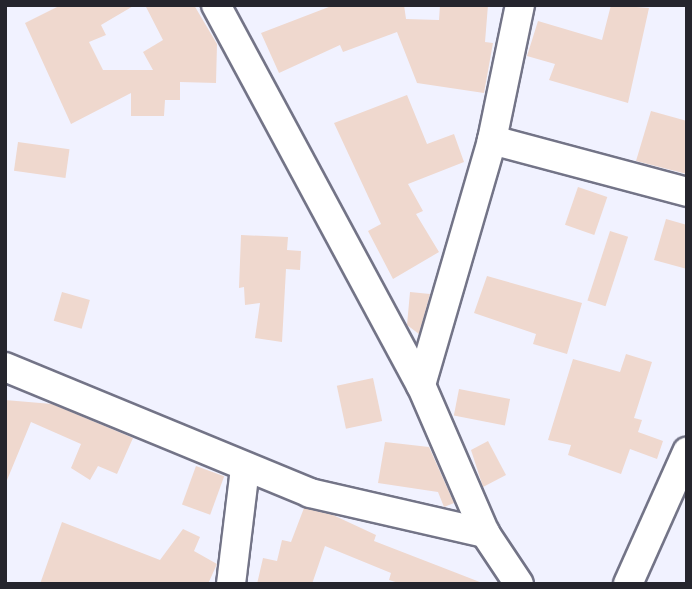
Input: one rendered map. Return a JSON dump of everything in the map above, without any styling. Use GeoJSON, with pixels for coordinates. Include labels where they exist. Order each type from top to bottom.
{"type":"FeatureCollection","features":[{"type":"Feature","properties":{"kind":"street"},"geometry":{"type":"LineString","coordinates":[[216,5],[421,385],[485,533],[519,584]]}},
{"type":"Feature","properties":{"kind":"street"},"geometry":{"type":"LineString","coordinates":[[421,385],[492,140],[520,5]]}},
{"type":"Feature","properties":{"kind":"street"},"geometry":{"type":"LineString","coordinates":[[492,140],[687,192]]}},
{"type":"Feature","properties":{"kind":"street"},"geometry":{"type":"LineString","coordinates":[[5,367],[245,469],[310,493],[485,533]]}},
{"type":"Feature","properties":{"kind":"street"},"geometry":{"type":"LineString","coordinates":[[628,584],[687,452]]}},
{"type":"Feature","properties":{"kind":"street"},"geometry":{"type":"LineString","coordinates":[[232,584],[245,469]]}},
{"type":"Feature","properties":{"kind":"building"},"geometry":{"type":"Polygon","coordinates":[[[61,5],[135,5],[101,25],[106,35],[89,42],[103,70],[153,70],[143,52],[163,40],[145,5],[194,5],[217,44],[216,83],[180,82],[180,100],[165,100],[164,116],[131,116],[131,93],[71,124],[25,23],[61,5]]]}},
{"type":"Feature","properties":{"kind":"building"},"geometry":{"type":"Polygon","coordinates":[[[334,5],[404,5],[406,19],[439,20],[440,5],[488,5],[485,42],[493,43],[484,93],[417,83],[397,32],[343,52],[340,45],[279,73],[261,33],[334,5]]]}},
{"type":"Feature","properties":{"kind":"building"},"geometry":{"type":"Polygon","coordinates":[[[611,5],[649,8],[628,103],[549,80],[555,64],[527,56],[538,21],[602,40],[611,5]]]}},
{"type":"Feature","properties":{"kind":"building"},"geometry":{"type":"Polygon","coordinates":[[[407,95],[427,144],[454,134],[464,162],[408,184],[423,211],[416,214],[439,252],[393,279],[368,231],[381,224],[334,123],[407,95]]]}},
{"type":"Feature","properties":{"kind":"building"},"geometry":{"type":"Polygon","coordinates":[[[651,111],[687,121],[687,174],[636,161],[651,111]]]}},
{"type":"Feature","properties":{"kind":"building"},"geometry":{"type":"Polygon","coordinates":[[[18,142],[69,149],[65,178],[14,171],[18,142]]]}},
{"type":"Feature","properties":{"kind":"building"},"geometry":{"type":"Polygon","coordinates":[[[578,187],[607,197],[594,235],[565,225],[578,187]]]}},
{"type":"Feature","properties":{"kind":"building"},"geometry":{"type":"Polygon","coordinates":[[[666,219],[687,225],[687,269],[654,260],[666,219]]]}},
{"type":"Feature","properties":{"kind":"building"},"geometry":{"type":"Polygon","coordinates":[[[610,231],[628,237],[606,306],[587,300],[610,231]]]}},
{"type":"Feature","properties":{"kind":"building"},"geometry":{"type":"Polygon","coordinates":[[[241,235],[288,237],[287,250],[301,251],[300,270],[286,269],[282,342],[255,338],[260,303],[245,305],[244,287],[239,288],[241,235]]]}},
{"type":"Feature","properties":{"kind":"building"},"geometry":{"type":"Polygon","coordinates":[[[487,276],[582,303],[567,354],[533,344],[536,334],[474,313],[487,276]]]}},
{"type":"Feature","properties":{"kind":"building"},"geometry":{"type":"Polygon","coordinates":[[[62,292],[90,300],[82,329],[54,321],[62,292]]]}},
{"type":"Feature","properties":{"kind":"building"},"geometry":{"type":"Polygon","coordinates":[[[410,292],[430,294],[419,334],[407,325],[410,292]]]}},
{"type":"Feature","properties":{"kind":"building"},"geometry":{"type":"Polygon","coordinates":[[[626,354],[652,362],[634,418],[642,420],[638,432],[663,441],[657,459],[630,449],[621,474],[568,455],[571,445],[548,440],[573,359],[620,372],[626,354]]]}},
{"type":"Feature","properties":{"kind":"building"},"geometry":{"type":"Polygon","coordinates":[[[373,378],[382,421],[346,429],[337,386],[373,378]]]}},
{"type":"Feature","properties":{"kind":"building"},"geometry":{"type":"Polygon","coordinates":[[[459,389],[510,399],[505,425],[454,416],[459,389]]]}},
{"type":"Feature","properties":{"kind":"building"},"geometry":{"type":"Polygon","coordinates":[[[5,400],[52,404],[133,438],[117,474],[98,466],[90,480],[71,468],[81,444],[31,422],[5,485],[5,400]]]}},
{"type":"Feature","properties":{"kind":"building"},"geometry":{"type":"Polygon","coordinates":[[[488,441],[506,475],[483,487],[471,450],[488,441]]]}},
{"type":"Feature","properties":{"kind":"building"},"geometry":{"type":"Polygon","coordinates":[[[385,442],[429,447],[454,503],[444,507],[438,492],[378,483],[385,442]]]}},
{"type":"Feature","properties":{"kind":"building"},"geometry":{"type":"Polygon","coordinates":[[[196,466],[224,476],[210,515],[182,505],[196,466]]]}},
{"type":"Feature","properties":{"kind":"building"},"geometry":{"type":"Polygon","coordinates":[[[304,508],[333,515],[376,535],[374,541],[485,584],[402,584],[389,580],[391,573],[325,546],[312,584],[257,584],[263,558],[277,561],[282,540],[291,542],[304,508]]]}},
{"type":"Feature","properties":{"kind":"building"},"geometry":{"type":"Polygon","coordinates":[[[62,522],[160,560],[183,529],[200,537],[194,551],[217,564],[208,584],[40,584],[62,522]]]}}]}
